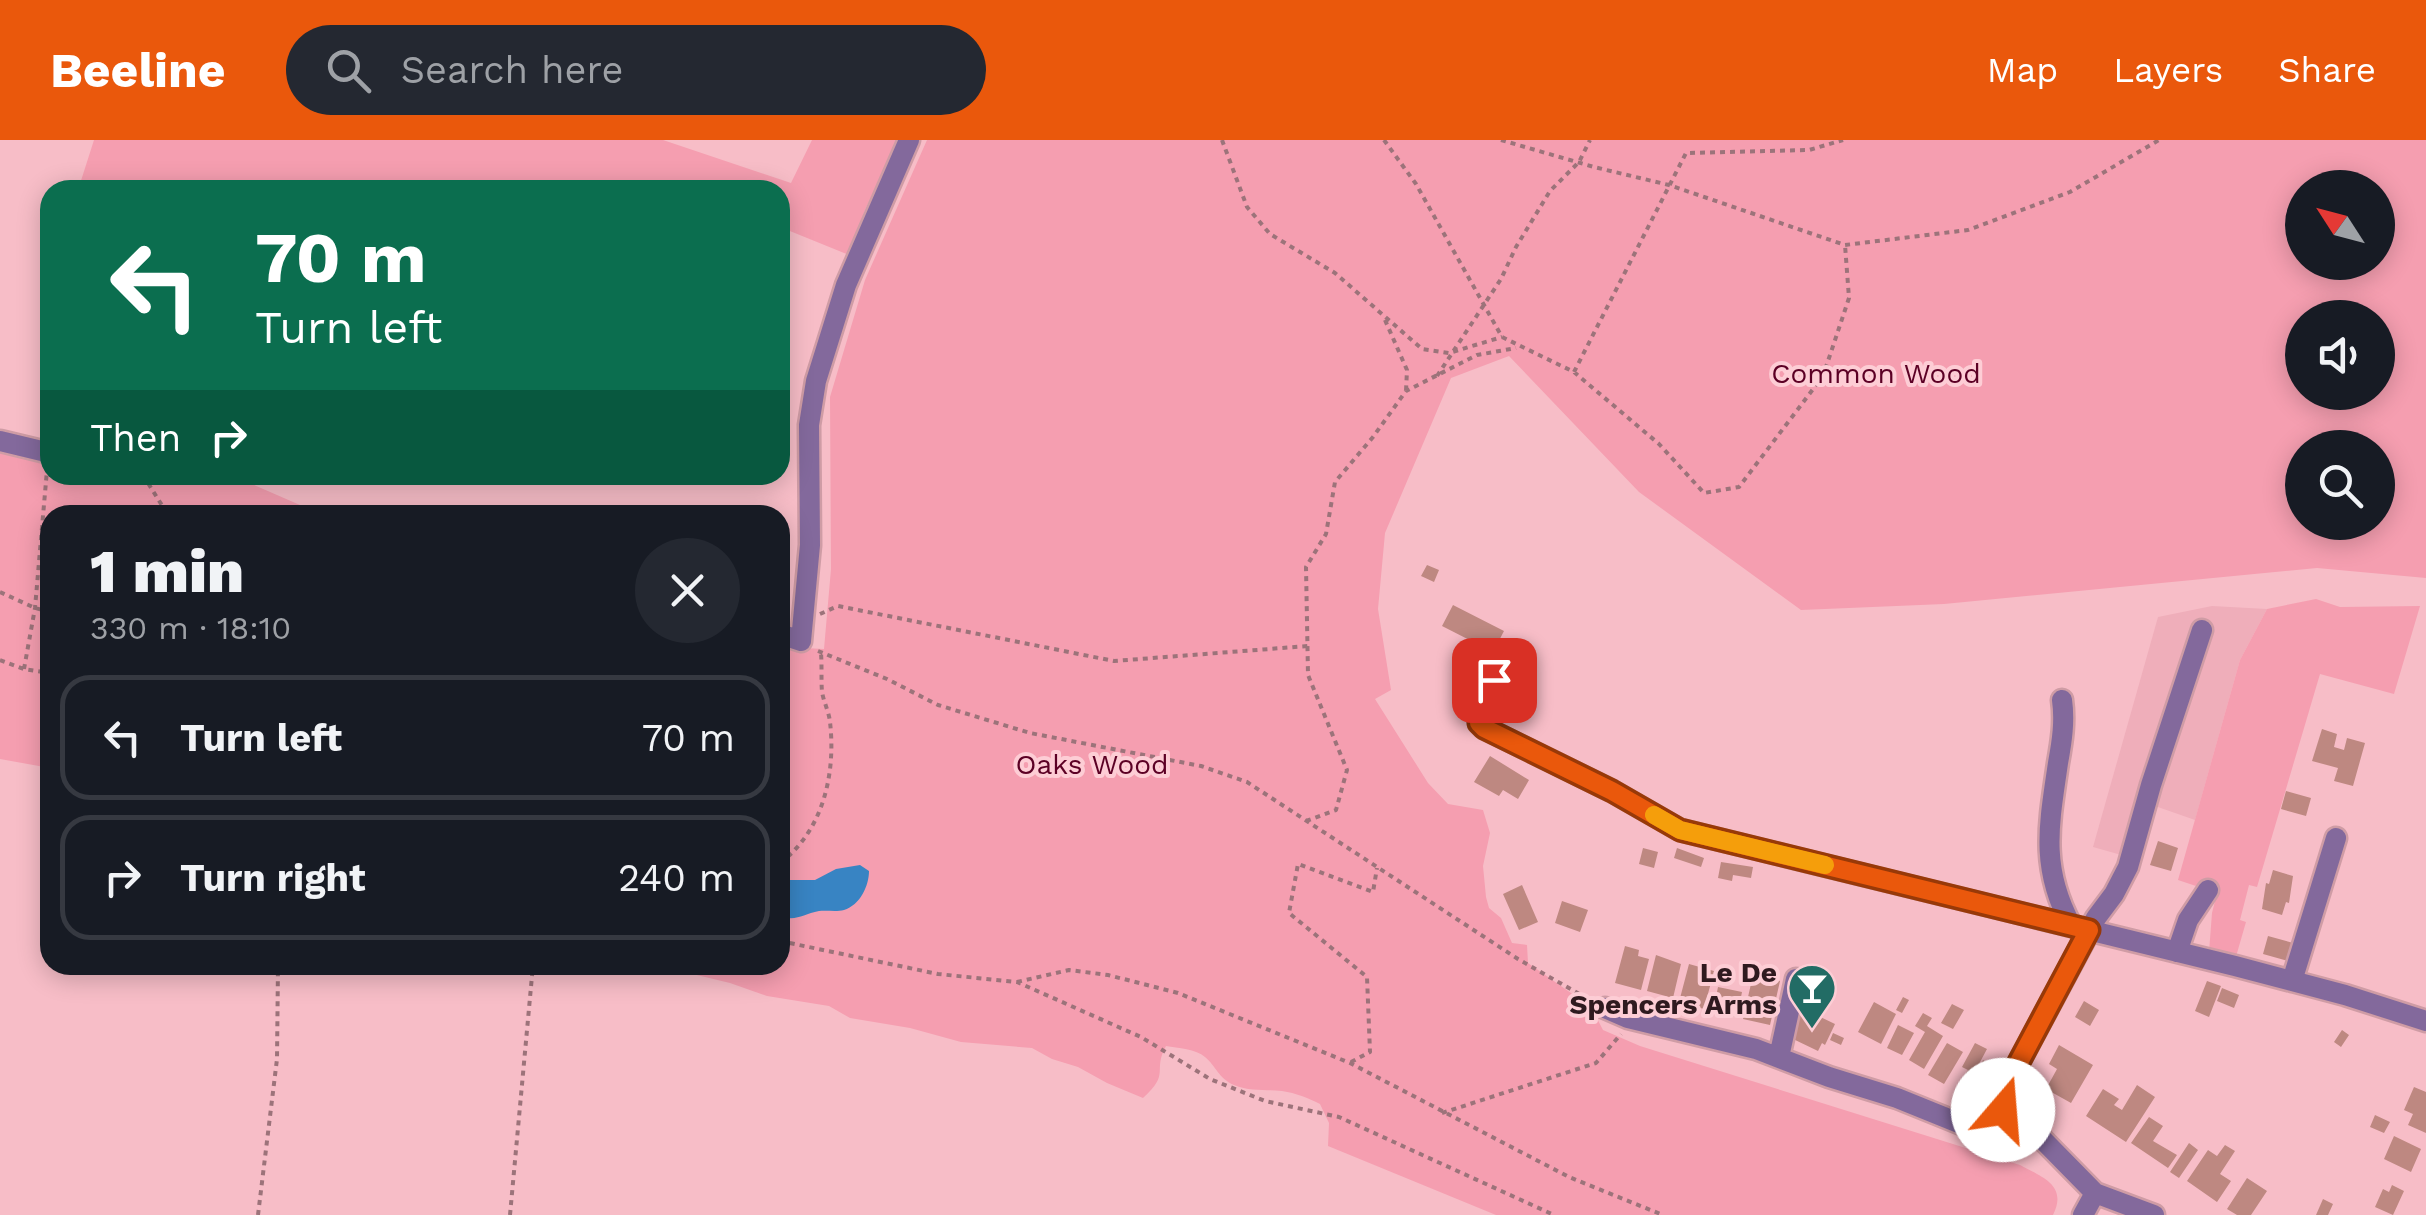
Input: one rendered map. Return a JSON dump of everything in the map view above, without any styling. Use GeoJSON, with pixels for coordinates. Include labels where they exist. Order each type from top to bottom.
{"type":"FeatureCollection","features":[{"type":"Feature","properties":{"kind":"street"},"geometry":{"type":"LineString","coordinates":[[790,633],[802,631],[810,545],[810,425],[816,381],[846,285],[909,140]]}},
{"type":"Feature","properties":{"kind":"street"},"geometry":{"type":"LineString","coordinates":[[0,441],[40,451]]}},
{"type":"Feature","properties":{"kind":"street"},"geometry":{"type":"LineString","coordinates":[[2154,1215],[2095,1193],[2044,1141],[2008,1117],[2000,1102],[2080,928],[2114,894],[2128,867],[2202,630]]}},
{"type":"Feature","properties":{"kind":"street"},"geometry":{"type":"LineString","coordinates":[[1494,680],[1479,717],[1484,728],[1612,791],[1680,830],[2292,981],[2426,1021]]}},
{"type":"Feature","properties":{"kind":"street"},"geometry":{"type":"LineString","coordinates":[[2062,700],[2065,720],[2049,833],[2050,871],[2056,896],[2080,928]]}},
{"type":"Feature","properties":{"kind":"street"},"geometry":{"type":"LineString","coordinates":[[2292,981],[2336,838]]}},
{"type":"Feature","properties":{"kind":"street"},"geometry":{"type":"LineString","coordinates":[[2178,952],[2188,920],[2208,890]]}},
{"type":"Feature","properties":{"kind":"street"},"geometry":{"type":"LineString","coordinates":[[1778,1058],[1796,978]]}},
{"type":"Feature","properties":{"kind":"street"},"geometry":{"type":"LineString","coordinates":[[1606,1008],[1628,1018],[1756,1050],[1897,1098],[1981,1132],[2008,1137],[2032,1133]]}},
{"type":"Feature","properties":{"kind":"street"},"geometry":{"type":"LineString","coordinates":[[2082,1215],[2095,1193]]}},
{"type":"Feature","properties":{"kind":"path"},"geometry":{"type":"LineString","coordinates":[[1222,140],[1247,207],[1270,234],[1335,273],[1422,350],[1450,353],[1502,337]]}},
{"type":"Feature","properties":{"kind":"path"},"geometry":{"type":"LineString","coordinates":[[1384,140],[1416,184],[1502,337],[1574,372],[1659,444],[1704,493],[1740,486],[1823,376],[1848,298],[1845,245]]}},
{"type":"Feature","properties":{"kind":"path"},"geometry":{"type":"LineString","coordinates":[[1502,140],[1669,185],[1845,245],[1968,230],[2070,192],[2159,140]]}},
{"type":"Feature","properties":{"kind":"path"},"geometry":{"type":"LineString","coordinates":[[1436,376],[1501,278],[1550,191],[1579,162],[1590,140]]}},
{"type":"Feature","properties":{"kind":"path"},"geometry":{"type":"LineString","coordinates":[[1574,372],[1686,153],[1809,150],[1843,140]]}},
{"type":"Feature","properties":{"kind":"path"},"geometry":{"type":"LineString","coordinates":[[1382,314],[1407,370],[1406,391]]}},
{"type":"Feature","properties":{"kind":"path"},"geometry":{"type":"LineString","coordinates":[[1306,821],[1336,810],[1347,770],[1308,675],[1306,567],[1326,534],[1335,482],[1406,391],[1477,354],[1520,347]]}},
{"type":"Feature","properties":{"kind":"path"},"geometry":{"type":"LineString","coordinates":[[24,669],[40,553]]}},
{"type":"Feature","properties":{"kind":"path"},"geometry":{"type":"LineString","coordinates":[[0,592],[40,609]]}},
{"type":"Feature","properties":{"kind":"path"},"geometry":{"type":"LineString","coordinates":[[802,631],[838,606],[1114,660],[1308,646]]}},
{"type":"Feature","properties":{"kind":"path"},"geometry":{"type":"LineString","coordinates":[[790,855],[814,827],[826,792],[831,751],[830,720],[822,693],[822,653],[938,705],[1030,732],[1201,766],[1247,782],[1544,976],[1606,1008]]}},
{"type":"Feature","properties":{"kind":"path"},"geometry":{"type":"LineString","coordinates":[[0,660],[40,671]]}},
{"type":"Feature","properties":{"kind":"path"},"geometry":{"type":"LineString","coordinates":[[1350,1062],[1370,1052],[1367,978],[1290,912],[1298,864],[1373,892],[1378,868]]}},
{"type":"Feature","properties":{"kind":"path"},"geometry":{"type":"LineString","coordinates":[[790,943],[938,974],[1017,982],[1140,1037],[1210,1079],[1264,1101],[1339,1118],[1554,1215]]}},
{"type":"Feature","properties":{"kind":"path"},"geometry":{"type":"LineString","coordinates":[[1017,982],[1069,970],[1108,975],[1178,993],[1350,1062],[1568,1178],[1663,1215]]}},
{"type":"Feature","properties":{"kind":"path"},"geometry":{"type":"LineString","coordinates":[[258,1215],[277,1059],[278,975]]}},
{"type":"Feature","properties":{"kind":"path"},"geometry":{"type":"LineString","coordinates":[[510,1215],[532,975]]}},
{"type":"Feature","properties":{"kind":"path"},"geometry":{"type":"LineString","coordinates":[[1442,1113],[1596,1063],[1620,1035],[1628,1018]]}},
{"type":"Feature","properties":{"kind":"shaded area"},"geometry":{"type":"Polygon","coordinates":[[[2212,606],[2267,609],[2240,660],[2195,820],[2155,806],[2139,860],[2093,847],[2158,617],[2212,606]]]}},
{"type":"Feature","properties":{"kind":"green space"},"geometry":{"type":"Polygon","coordinates":[[[94,140],[663,140],[782,180],[81,180],[94,140]]]}},
{"type":"Feature","properties":{"kind":"green space"},"geometry":{"type":"Polygon","coordinates":[[[812,140],[898,140],[865,210],[849,255],[790,231],[790,183],[812,140]]]}},
{"type":"Feature","properties":{"kind":"green space","name":"Oaks Wood"},"geometry":{"type":"Polygon","coordinates":[[[927,140],[2426,140],[2426,578],[2317,568],[1944,604],[1801,610],[1639,492],[1509,356],[1451,378],[1385,533],[1378,609],[1391,690],[1375,699],[1428,783],[1448,804],[1483,810],[1490,833],[1483,866],[1489,908],[1501,918],[1512,943],[1527,945],[1528,963],[1591,1007],[1603,1030],[1640,1046],[2020,1165],[2055,1189],[2057,1205],[2053,1215],[1496,1215],[1328,1146],[1329,1123],[1320,1104],[1287,1092],[1234,1085],[1205,1057],[1192,1051],[1166,1046],[1159,1077],[1143,1098],[1032,1048],[961,1042],[850,1018],[829,1006],[767,996],[697,975],[790,975],[790,642],[824,649],[831,569],[830,397],[865,280],[927,140]]]}},
{"type":"Feature","properties":{"kind":"green space"},"geometry":{"type":"Polygon","coordinates":[[[0,436],[40,446],[40,485],[254,485],[300,505],[40,505],[40,766],[0,759],[0,436]]]}},
{"type":"Feature","properties":{"kind":"green space"},"geometry":{"type":"Polygon","coordinates":[[[2316,599],[2340,607],[2420,606],[2394,694],[2320,674],[2257,887],[2249,885],[2240,920],[2246,922],[2235,960],[2209,952],[2217,893],[2178,880],[2240,660],[2267,609],[2316,599]]]}},
{"type":"Feature","properties":{"kind":"water"},"geometry":{"type":"Polygon","coordinates":[[[860,865],[869,871],[859,899],[841,911],[790,918],[790,880],[815,880],[836,869],[860,865]]]}},
{"type":"Feature","properties":{"kind":"building"},"geometry":{"type":"Polygon","coordinates":[[[1427,565],[1439,570],[1434,582],[1421,576],[1427,565]]]}},
{"type":"Feature","properties":{"kind":"building"},"geometry":{"type":"Polygon","coordinates":[[[1453,605],[1504,631],[1493,652],[1442,626],[1453,605]]]}},
{"type":"Feature","properties":{"kind":"building"},"geometry":{"type":"Polygon","coordinates":[[[2322,729],[2337,734],[2334,747],[2344,750],[2347,738],[2365,743],[2353,786],[2334,781],[2338,768],[2312,761],[2322,729]]]}},
{"type":"Feature","properties":{"kind":"building"},"geometry":{"type":"Polygon","coordinates":[[[1490,756],[1529,780],[1518,799],[1503,790],[1499,796],[1474,782],[1490,756]]]}},
{"type":"Feature","properties":{"kind":"building"},"geometry":{"type":"Polygon","coordinates":[[[2286,791],[2311,798],[2306,816],[2281,809],[2286,791]]]}},
{"type":"Feature","properties":{"kind":"building"},"geometry":{"type":"Polygon","coordinates":[[[2158,841],[2178,848],[2171,871],[2150,865],[2158,841]]]}},
{"type":"Feature","properties":{"kind":"building"},"geometry":{"type":"Polygon","coordinates":[[[1643,848],[1658,852],[1654,868],[1639,864],[1643,848]]]}},
{"type":"Feature","properties":{"kind":"building"},"geometry":{"type":"Polygon","coordinates":[[[1677,848],[1704,858],[1701,867],[1674,858],[1677,848]]]}},
{"type":"Feature","properties":{"kind":"building"},"geometry":{"type":"Polygon","coordinates":[[[1721,862],[1753,867],[1751,878],[1718,878],[1721,862]]]}},
{"type":"Feature","properties":{"kind":"building"},"geometry":{"type":"Polygon","coordinates":[[[2273,870],[2293,876],[2289,903],[2286,902],[2282,915],[2262,909],[2266,883],[2269,884],[2273,870]]]}},
{"type":"Feature","properties":{"kind":"building"},"geometry":{"type":"Polygon","coordinates":[[[1522,885],[1538,922],[1519,930],[1503,894],[1522,885]]]}},
{"type":"Feature","properties":{"kind":"building"},"geometry":{"type":"Polygon","coordinates":[[[1562,901],[1588,910],[1580,932],[1555,923],[1562,901]]]}},
{"type":"Feature","properties":{"kind":"building"},"geometry":{"type":"Polygon","coordinates":[[[2268,936],[2293,943],[2288,961],[2263,954],[2268,936]]]}},
{"type":"Feature","properties":{"kind":"building"},"geometry":{"type":"Polygon","coordinates":[[[1625,946],[1639,950],[1638,956],[1649,959],[1641,990],[1615,983],[1625,946]]]}},
{"type":"Feature","properties":{"kind":"building"},"geometry":{"type":"Polygon","coordinates":[[[1656,955],[1681,964],[1673,998],[1647,991],[1656,955]]]}},
{"type":"Feature","properties":{"kind":"building"},"geometry":{"type":"Polygon","coordinates":[[[1689,964],[1714,971],[1704,1009],[1679,1002],[1689,964]]]}},
{"type":"Feature","properties":{"kind":"building"},"geometry":{"type":"Polygon","coordinates":[[[1753,975],[1780,981],[1770,1025],[1743,1019],[1753,975]]]}},
{"type":"Feature","properties":{"kind":"building"},"geometry":{"type":"Polygon","coordinates":[[[2207,981],[2221,986],[2209,1017],[2195,1011],[2207,981]]]}},
{"type":"Feature","properties":{"kind":"building"},"geometry":{"type":"Polygon","coordinates":[[[1718,987],[1742,992],[1737,1017],[1713,1012],[1718,987]]]}},
{"type":"Feature","properties":{"kind":"building"},"geometry":{"type":"Polygon","coordinates":[[[2222,988],[2239,995],[2234,1008],[2217,1001],[2222,988]]]}},
{"type":"Feature","properties":{"kind":"building"},"geometry":{"type":"Polygon","coordinates":[[[1811,992],[1818,995],[1810,1012],[1835,1024],[1818,1051],[1791,1038],[1811,992]]]}},
{"type":"Feature","properties":{"kind":"building"},"geometry":{"type":"Polygon","coordinates":[[[1903,997],[1909,1000],[1902,1013],[1896,1010],[1903,997]]]}},
{"type":"Feature","properties":{"kind":"building"},"geometry":{"type":"Polygon","coordinates":[[[2084,1001],[2099,1010],[2090,1026],[2075,1017],[2084,1001]]]}},
{"type":"Feature","properties":{"kind":"building"},"geometry":{"type":"Polygon","coordinates":[[[1874,1002],[1896,1014],[1881,1044],[1858,1032],[1874,1002]]]}},
{"type":"Feature","properties":{"kind":"building"},"geometry":{"type":"Polygon","coordinates":[[[1952,1004],[1964,1010],[1953,1029],[1941,1023],[1952,1004]]]}},
{"type":"Feature","properties":{"kind":"building"},"geometry":{"type":"Polygon","coordinates":[[[1923,1013],[1932,1018],[1927,1026],[1943,1036],[1924,1069],[1909,1060],[1925,1032],[1915,1026],[1923,1013]]]}},
{"type":"Feature","properties":{"kind":"building"},"geometry":{"type":"Polygon","coordinates":[[[1898,1025],[1914,1033],[1902,1055],[1887,1048],[1898,1025]]]}},
{"type":"Feature","properties":{"kind":"building"},"geometry":{"type":"Polygon","coordinates":[[[2342,1030],[2349,1035],[2341,1047],[2334,1042],[2342,1030]]]}},
{"type":"Feature","properties":{"kind":"building"},"geometry":{"type":"Polygon","coordinates":[[[1833,1033],[1844,1038],[1841,1045],[1830,1040],[1833,1033]]]}},
{"type":"Feature","properties":{"kind":"building"},"geometry":{"type":"Polygon","coordinates":[[[1947,1043],[1963,1052],[1944,1084],[1928,1075],[1947,1043]]]}},
{"type":"Feature","properties":{"kind":"building"},"geometry":{"type":"Polygon","coordinates":[[[1975,1043],[1987,1049],[1979,1064],[1983,1060],[1998,1069],[1981,1099],[1958,1086],[1968,1070],[1962,1067],[1975,1043]]]}},
{"type":"Feature","properties":{"kind":"building"},"geometry":{"type":"Polygon","coordinates":[[[2059,1045],[2093,1065],[2071,1103],[2046,1089],[2057,1069],[2049,1064],[2059,1045]]]}},
{"type":"Feature","properties":{"kind":"building"},"geometry":{"type":"Polygon","coordinates":[[[2137,1085],[2155,1097],[2126,1142],[2086,1116],[2103,1089],[2119,1099],[2114,1105],[2122,1110],[2137,1085]]]}},
{"type":"Feature","properties":{"kind":"building"},"geometry":{"type":"Polygon","coordinates":[[[2414,1087],[2426,1092],[2426,1133],[2408,1125],[2413,1114],[2404,1110],[2414,1087]]]}},
{"type":"Feature","properties":{"kind":"building"},"geometry":{"type":"Polygon","coordinates":[[[2375,1115],[2390,1122],[2384,1133],[2370,1127],[2375,1115]]]}},
{"type":"Feature","properties":{"kind":"building"},"geometry":{"type":"Polygon","coordinates":[[[2149,1117],[2163,1126],[2153,1141],[2177,1155],[2168,1168],[2131,1143],[2149,1117]]]}},
{"type":"Feature","properties":{"kind":"building"},"geometry":{"type":"Polygon","coordinates":[[[2394,1136],[2421,1149],[2411,1172],[2384,1159],[2394,1136]]]}},
{"type":"Feature","properties":{"kind":"building"},"geometry":{"type":"Polygon","coordinates":[[[2189,1143],[2198,1150],[2179,1178],[2170,1172],[2189,1143]]]}},
{"type":"Feature","properties":{"kind":"building"},"geometry":{"type":"Polygon","coordinates":[[[2225,1145],[2235,1151],[2220,1174],[2231,1181],[2217,1202],[2187,1181],[2208,1150],[2217,1156],[2225,1145]]]}},
{"type":"Feature","properties":{"kind":"building"},"geometry":{"type":"Polygon","coordinates":[[[2247,1178],[2267,1191],[2251,1215],[2237,1215],[2227,1209],[2247,1178]]]}},
{"type":"Feature","properties":{"kind":"building"},"geometry":{"type":"Polygon","coordinates":[[[2392,1185],[2404,1191],[2393,1215],[2375,1207],[2383,1189],[2389,1192],[2392,1185]]]}},
{"type":"Feature","properties":{"kind":"building"},"geometry":{"type":"Polygon","coordinates":[[[2323,1199],[2333,1204],[2328,1215],[2316,1215],[2323,1199]]]}},
{"type":"Feature","properties":{"kind":"slow traffic"},"geometry":{"type":"LineString","coordinates":[[1654,815],[1680,830],[1825,865]]}},
{"type":"Feature","properties":{"kind":"place","name":"Le De Spencers Arms"},"geometry":{"type":"Point","coordinates":[1812,1030]}},
{"type":"Feature","properties":{"kind":"route"},"geometry":{"type":"LineString","coordinates":[[1494,680],[1479,717],[1484,728],[1612,791],[1680,830],[2089,930],[2002,1094],[2003,1110]]}},
{"type":"Feature","properties":{"kind":"park label","name":"Common Wood"},"geometry":{"type":"Point","coordinates":[1876,373]}}]}
